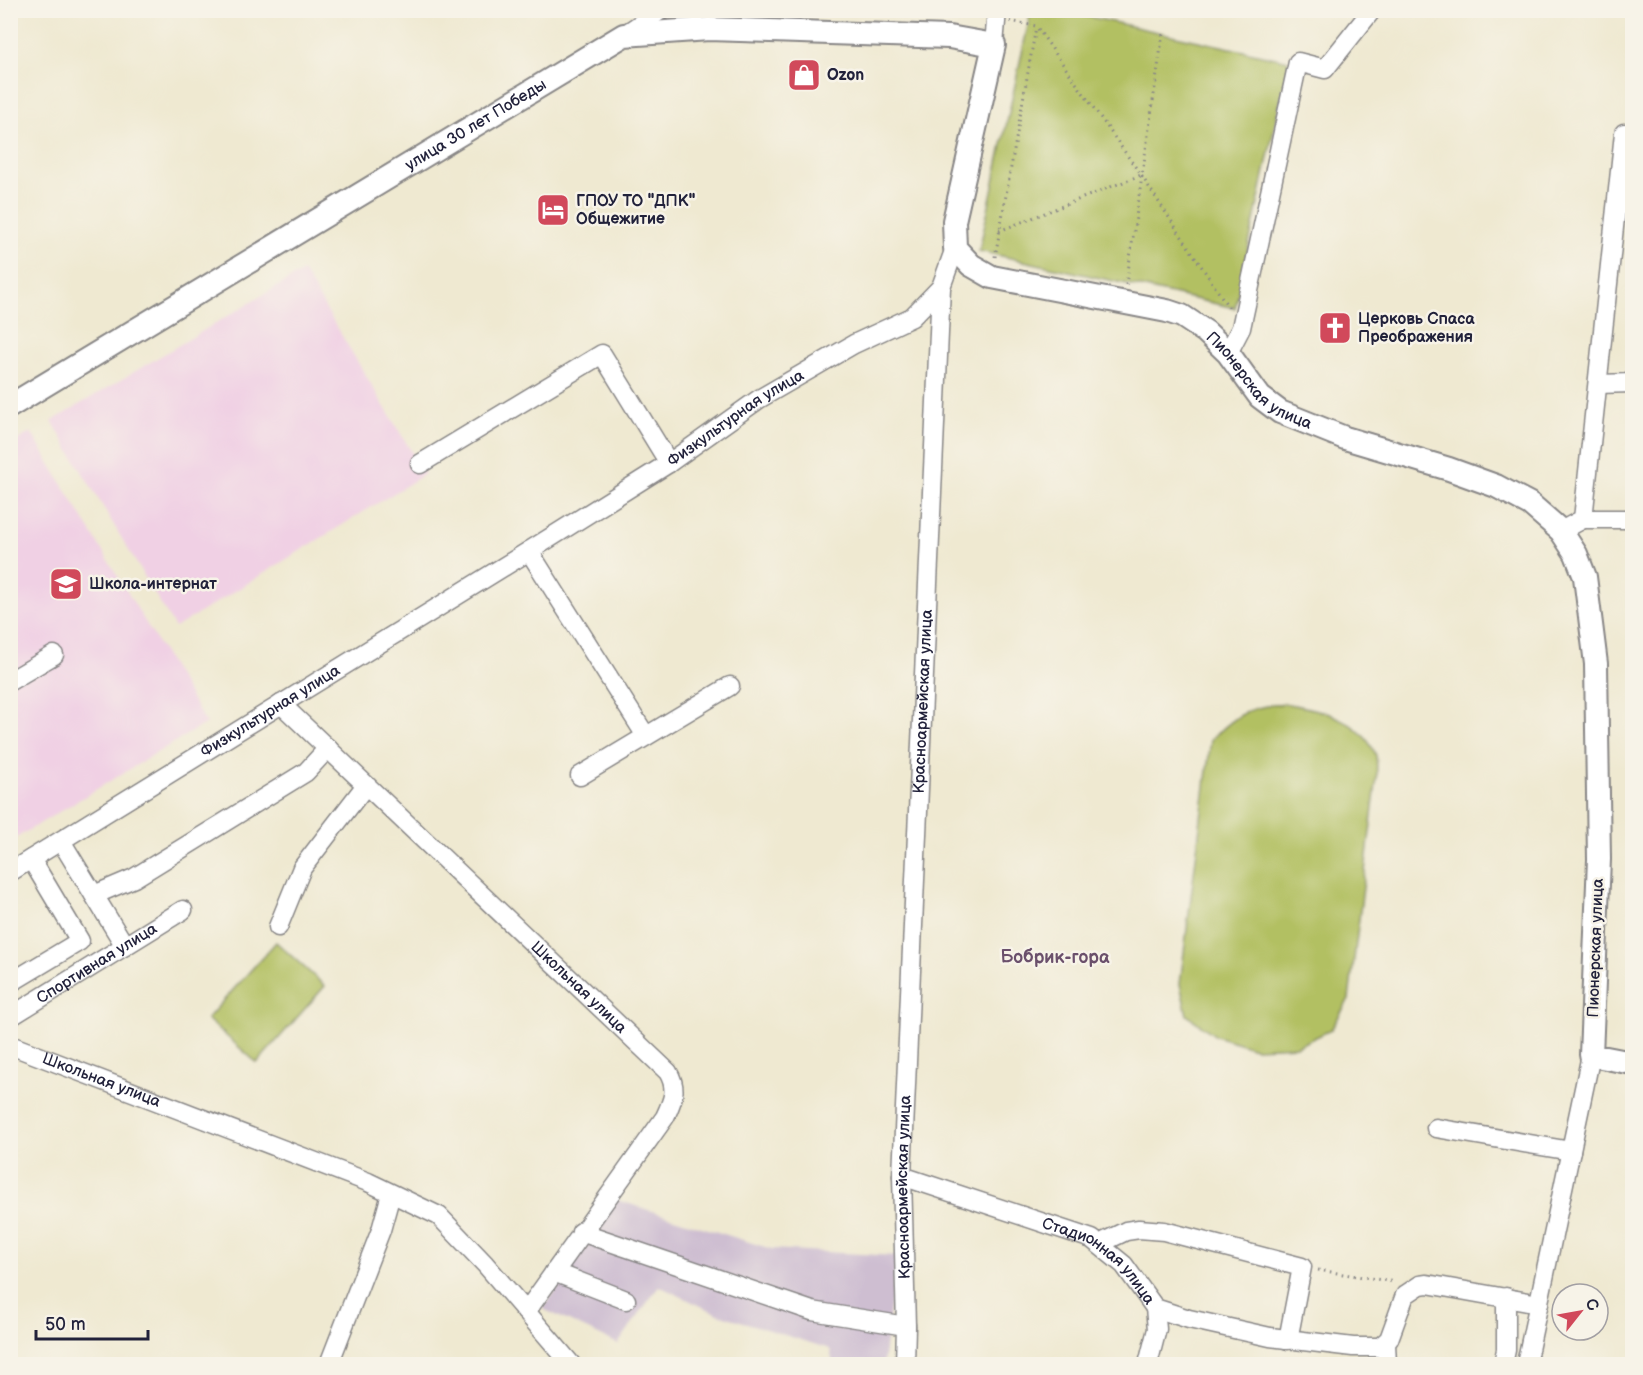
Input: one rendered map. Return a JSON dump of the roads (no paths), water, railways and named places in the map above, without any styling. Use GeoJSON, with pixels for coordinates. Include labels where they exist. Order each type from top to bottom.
{"type":"FeatureCollection","features":[{"type":"Feature","properties":{"kind":"main road","name":"улица 30 лет Победы"},"geometry":{"type":"LineString","coordinates":[[10,406],[624,35],[709,28],[949,37],[994,45]]}},
{"type":"Feature","properties":{"kind":"main road","name":"Красноармейская улица"},"geometry":{"type":"LineString","coordinates":[[955,248],[954,221],[994,45]]}},
{"type":"Feature","properties":{"kind":"main road","name":"Пионерская улица"},"geometry":{"type":"LineString","coordinates":[[955,248],[971,265],[992,277],[1123,302],[1182,316],[1206,332],[1228,353],[1260,397],[1280,411],[1345,438],[1449,469],[1496,486],[1530,504],[1561,531],[1576,554],[1585,577],[1596,664],[1599,859],[1592,1055]]}},
{"type":"Feature","properties":{"kind":"main road"},"geometry":{"type":"LineString","coordinates":[[1592,1055],[1632,1063]]}},
{"type":"Feature","properties":{"kind":"street"},"geometry":{"type":"LineString","coordinates":[[624,35],[661,10]]}},
{"type":"Feature","properties":{"kind":"street"},"geometry":{"type":"LineString","coordinates":[[1228,353],[1241,328],[1298,63],[1325,69],[1372,10]]}},
{"type":"Feature","properties":{"kind":"street"},"geometry":{"type":"LineString","coordinates":[[994,45],[996,15]]}},
{"type":"Feature","properties":{"kind":"street"},"geometry":{"type":"LineString","coordinates":[[1583,519],[1624,133]]}},
{"type":"Feature","properties":{"kind":"street","name":"Красноармейская улица"},"geometry":{"type":"LineString","coordinates":[[904,1365],[906,1326],[902,1176],[941,287],[955,248]]}},
{"type":"Feature","properties":{"kind":"street","name":"Физкультурная улица"},"geometry":{"type":"LineString","coordinates":[[10,872],[669,463],[759,399],[854,344],[912,317],[941,287]]}},
{"type":"Feature","properties":{"kind":"street"},"geometry":{"type":"LineString","coordinates":[[420,464],[602,354],[669,463]]}},
{"type":"Feature","properties":{"kind":"street"},"geometry":{"type":"LineString","coordinates":[[1598,384],[1632,383]]}},
{"type":"Feature","properties":{"kind":"street"},"geometry":{"type":"LineString","coordinates":[[1561,531],[1583,519],[1632,519]]}},
{"type":"Feature","properties":{"kind":"street"},"geometry":{"type":"LineString","coordinates":[[529,551],[646,736]]}},
{"type":"Feature","properties":{"kind":"street"},"geometry":{"type":"LineString","coordinates":[[10,681],[54,655]]}},
{"type":"Feature","properties":{"kind":"street"},"geometry":{"type":"LineString","coordinates":[[580,776],[730,686]]}},
{"type":"Feature","properties":{"kind":"street","name":"Школьная улица"},"geometry":{"type":"LineString","coordinates":[[281,704],[601,1007],[668,1072],[674,1082],[675,1093],[665,1117],[526,1312]]}},
{"type":"Feature","properties":{"kind":"street"},"geometry":{"type":"LineString","coordinates":[[94,895],[134,878],[306,772],[327,748]]}},
{"type":"Feature","properties":{"kind":"street"},"geometry":{"type":"LineString","coordinates":[[278,927],[302,867],[366,785]]}},
{"type":"Feature","properties":{"kind":"street"},"geometry":{"type":"LineString","coordinates":[[61,841],[125,946]]}},
{"type":"Feature","properties":{"kind":"street"},"geometry":{"type":"LineString","coordinates":[[10,983],[80,941],[31,859]]}},
{"type":"Feature","properties":{"kind":"street","name":"Спортивная улица"},"geometry":{"type":"LineString","coordinates":[[10,1017],[183,910]]}},
{"type":"Feature","properties":{"kind":"street","name":"Школьная улица"},"geometry":{"type":"LineString","coordinates":[[10,1045],[391,1194],[439,1216],[571,1365]]}},
{"type":"Feature","properties":{"kind":"street","name":"Пионерская улица"},"geometry":{"type":"LineString","coordinates":[[1526,1365],[1592,1055]]}},
{"type":"Feature","properties":{"kind":"street"},"geometry":{"type":"LineString","coordinates":[[1436,1128],[1571,1151]]}},
{"type":"Feature","properties":{"kind":"street","name":"Стадионная улица"},"geometry":{"type":"LineString","coordinates":[[902,1176],[1092,1239],[1124,1265],[1155,1308],[1189,1319],[1288,1340],[1353,1347],[1380,1347],[1386,1344]]}},
{"type":"Feature","properties":{"kind":"street"},"geometry":{"type":"LineString","coordinates":[[329,1365],[381,1230],[391,1194]]}},
{"type":"Feature","properties":{"kind":"street"},"geometry":{"type":"LineString","coordinates":[[1099,1244],[1126,1231],[1139,1229],[1164,1231],[1302,1267],[1288,1340]]}},
{"type":"Feature","properties":{"kind":"street"},"geometry":{"type":"LineString","coordinates":[[581,1232],[812,1311],[906,1326]]}},
{"type":"Feature","properties":{"kind":"street"},"geometry":{"type":"LineString","coordinates":[[554,1272],[626,1300]]}},
{"type":"Feature","properties":{"kind":"street"},"geometry":{"type":"LineString","coordinates":[[1387,1365],[1386,1344],[1405,1295],[1415,1288],[1437,1284],[1539,1304]]}},
{"type":"Feature","properties":{"kind":"street"},"geometry":{"type":"LineString","coordinates":[[1503,1365],[1506,1350],[1506,1297]]}},
{"type":"Feature","properties":{"kind":"street"},"geometry":{"type":"LineString","coordinates":[[1148,1365],[1157,1329],[1155,1308]]}},
{"type":"Feature","properties":{"kind":"place","name":"Ozon"},"geometry":{"type":"Point","coordinates":[804,75]}},
{"type":"Feature","properties":{"kind":"place","name":"ГПОУ ТО \"ДПК\" Общежитие"},"geometry":{"type":"Point","coordinates":[553,210]}},
{"type":"Feature","properties":{"kind":"place","name":"Церковь Спаса Преображения"},"geometry":{"type":"Point","coordinates":[1335,328]}},
{"type":"Feature","properties":{"kind":"place","name":"Школа-интернат"},"geometry":{"type":"Point","coordinates":[66,584]}},
{"type":"Feature","properties":{"kind":"district","name":"Бобрик-гора"},"geometry":{"type":"Point","coordinates":[1055,957]}}]}
